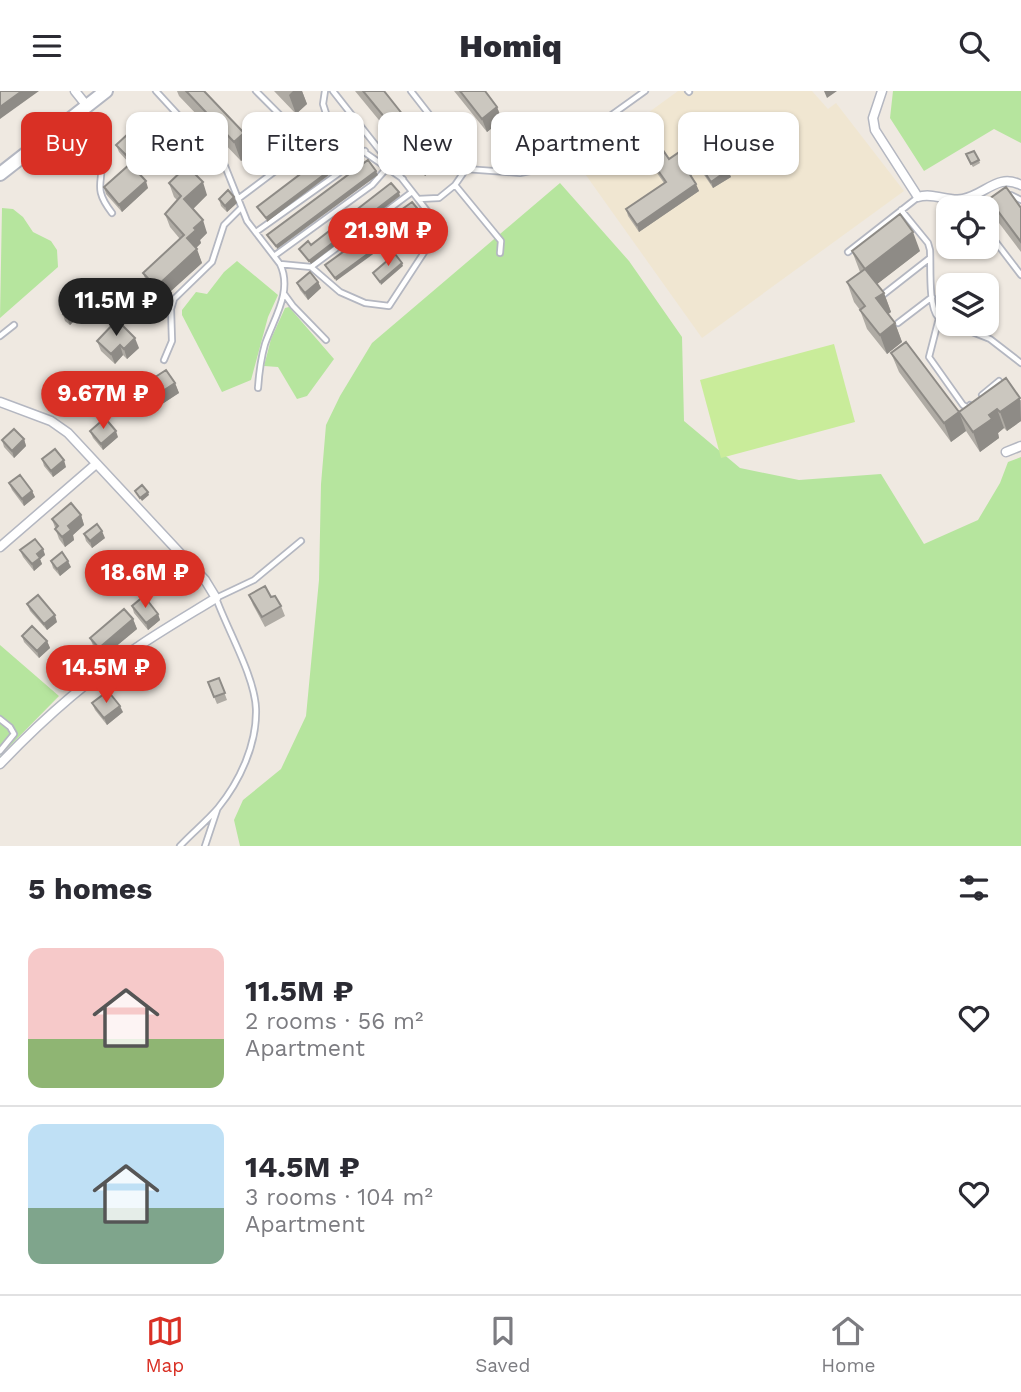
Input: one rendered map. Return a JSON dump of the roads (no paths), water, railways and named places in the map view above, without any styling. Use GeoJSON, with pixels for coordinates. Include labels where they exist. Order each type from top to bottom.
{"type":"FeatureCollection","features":[{"type":"Feature","properties":{"kind":"main road"},"geometry":{"type":"LineString","coordinates":[[0,174],[106,91]]}},
{"type":"Feature","properties":{"kind":"street"},"geometry":{"type":"LineString","coordinates":[[75,91],[83,109]]}},
{"type":"Feature","properties":{"kind":"street"},"geometry":{"type":"LineString","coordinates":[[882,91],[873,118],[875,129],[918,197],[931,195],[961,199],[980,193],[1002,180],[1011,180],[1021,185]]}},
{"type":"Feature","properties":{"kind":"street"},"geometry":{"type":"LineString","coordinates":[[0,403],[51,421],[68,433],[205,580],[216,598],[137,646],[94,679],[43,720],[0,764]]}},
{"type":"Feature","properties":{"kind":"street"},"geometry":{"type":"LineString","coordinates":[[1006,452],[1021,446]]}},
{"type":"Feature","properties":{"kind":"street"},"geometry":{"type":"LineString","coordinates":[[0,547],[96,464]]}},
{"type":"Feature","properties":{"kind":"lane"},"geometry":{"type":"LineString","coordinates":[[156,91],[225,166],[247,221],[286,276],[284,294],[264,347],[258,389]]}},
{"type":"Feature","properties":{"kind":"lane"},"geometry":{"type":"LineString","coordinates":[[256,91],[277,112]]}},
{"type":"Feature","properties":{"kind":"lane"},"geometry":{"type":"LineString","coordinates":[[325,91],[323,104],[326,112]]}},
{"type":"Feature","properties":{"kind":"lane"},"geometry":{"type":"LineString","coordinates":[[280,264],[311,267],[340,292],[365,303],[389,306],[440,228],[333,91]]}},
{"type":"Feature","properties":{"kind":"lane"},"geometry":{"type":"LineString","coordinates":[[411,91],[427,112]]}},
{"type":"Feature","properties":{"kind":"lane"},"geometry":{"type":"LineString","coordinates":[[477,170],[520,173],[535,170],[645,91]]}},
{"type":"Feature","properties":{"kind":"lane"},"geometry":{"type":"LineString","coordinates":[[83,109],[101,158],[101,199],[112,213]]}},
{"type":"Feature","properties":{"kind":"lane"},"geometry":{"type":"LineString","coordinates":[[256,232],[339,173],[365,151],[378,162]]}},
{"type":"Feature","properties":{"kind":"lane"},"geometry":{"type":"LineString","coordinates":[[238,199],[270,175]]}},
{"type":"Feature","properties":{"kind":"lane"},"geometry":{"type":"LineString","coordinates":[[274,256],[372,185],[381,175]]}},
{"type":"Feature","properties":{"kind":"lane"},"geometry":{"type":"LineString","coordinates":[[396,175],[403,179]]}},
{"type":"Feature","properties":{"kind":"lane"},"geometry":{"type":"LineString","coordinates":[[418,199],[439,198],[455,185],[462,175]]}},
{"type":"Feature","properties":{"kind":"lane"},"geometry":{"type":"LineString","coordinates":[[455,185],[501,241],[500,253]]}},
{"type":"Feature","properties":{"kind":"lane"},"geometry":{"type":"LineString","coordinates":[[311,267],[412,192]]}},
{"type":"Feature","properties":{"kind":"lane"},"geometry":{"type":"LineString","coordinates":[[1004,198],[1011,195],[1021,200]]}},
{"type":"Feature","properties":{"kind":"lane"},"geometry":{"type":"LineString","coordinates":[[848,252],[918,197]]}},
{"type":"Feature","properties":{"kind":"lane"},"geometry":{"type":"LineString","coordinates":[[164,361],[172,341],[174,299],[212,263],[224,225],[242,207]]}},
{"type":"Feature","properties":{"kind":"lane"},"geometry":{"type":"LineString","coordinates":[[901,210],[928,243],[932,297],[936,310]]}},
{"type":"Feature","properties":{"kind":"lane"},"geometry":{"type":"LineString","coordinates":[[999,246],[1021,275]]}},
{"type":"Feature","properties":{"kind":"lane"},"geometry":{"type":"LineString","coordinates":[[884,294],[930,258]]}},
{"type":"Feature","properties":{"kind":"lane"},"geometry":{"type":"LineString","coordinates":[[284,294],[326,340]]}},
{"type":"Feature","properties":{"kind":"lane"},"geometry":{"type":"LineString","coordinates":[[898,323],[932,297]]}},
{"type":"Feature","properties":{"kind":"lane"},"geometry":{"type":"LineString","coordinates":[[0,336],[14,325]]}},
{"type":"Feature","properties":{"kind":"lane"},"geometry":{"type":"LineString","coordinates":[[936,330],[929,356],[963,405],[968,408],[999,381]]}},
{"type":"Feature","properties":{"kind":"lane"},"geometry":{"type":"LineString","coordinates":[[982,336],[1021,363]]}},
{"type":"Feature","properties":{"kind":"lane"},"geometry":{"type":"LineString","coordinates":[[180,846],[218,809],[235,783],[248,756],[254,728],[256,708],[250,684],[216,598],[254,580],[301,541]]}},
{"type":"Feature","properties":{"kind":"lane"},"geometry":{"type":"LineString","coordinates":[[0,719],[14,734],[0,751]]}},
{"type":"Feature","properties":{"kind":"lane"},"geometry":{"type":"LineString","coordinates":[[205,846],[218,809]]}}]}
